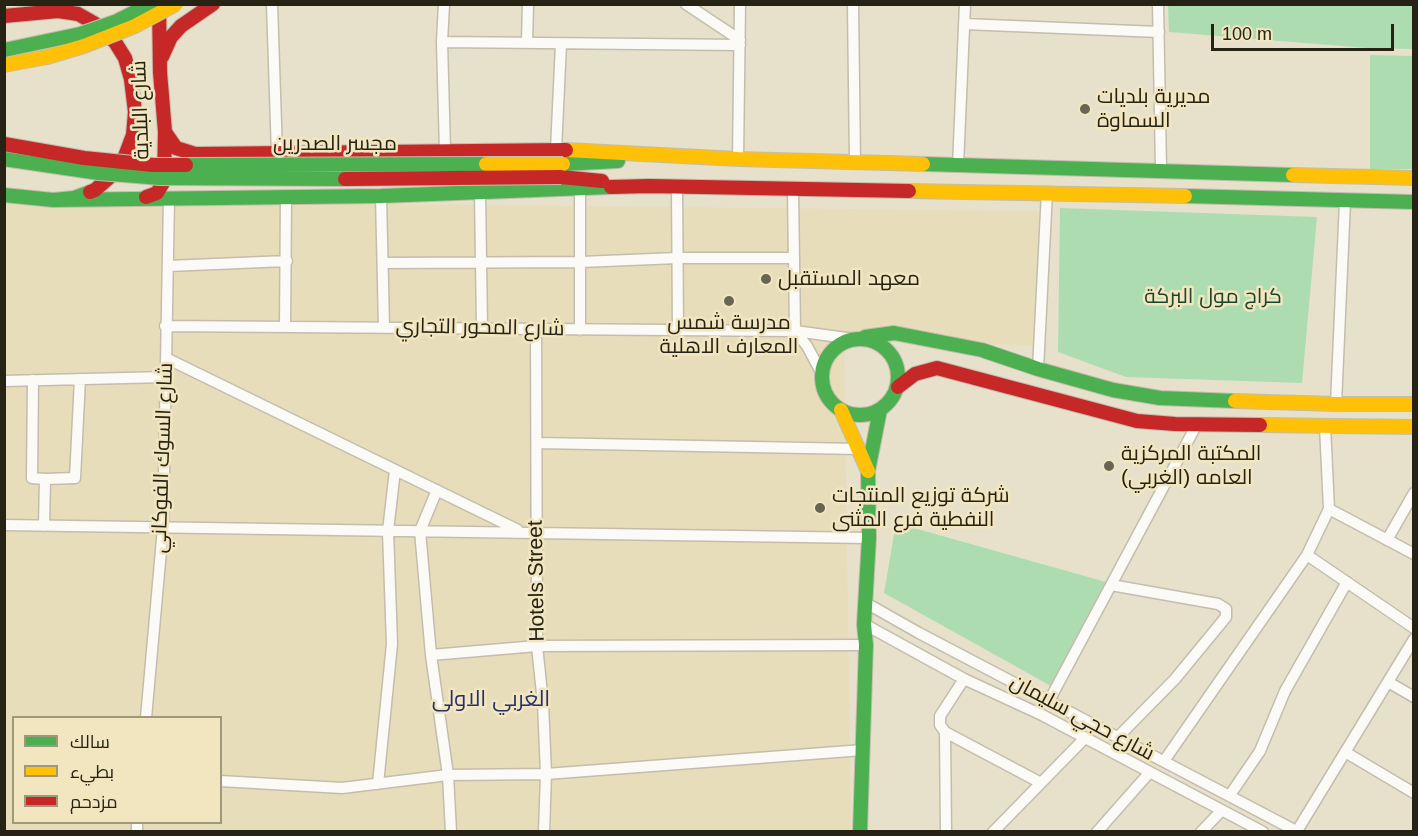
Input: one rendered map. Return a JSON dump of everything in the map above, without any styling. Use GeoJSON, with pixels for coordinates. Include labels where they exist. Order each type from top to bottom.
{"type":"FeatureCollection","features":[{"type":"Feature","properties":{"kind":"main road"},"geometry":{"type":"LineString","coordinates":[[40,12],[80,4]]}},
{"type":"Feature","properties":{"kind":"main road"},"geometry":{"type":"LineString","coordinates":[[4,65],[47,57],[84,46],[135,26],[176,4]]}},
{"type":"Feature","properties":{"kind":"main road"},"geometry":{"type":"LineString","coordinates":[[160,72],[162,56],[171,37],[182,26],[213,4]]}},
{"type":"Feature","properties":{"kind":"main road"},"geometry":{"type":"LineString","coordinates":[[4,50],[80,34],[157,6]]}},
{"type":"Feature","properties":{"kind":"main road","name":"شارع البلدية"},"geometry":{"type":"LineString","coordinates":[[140,198],[157,193],[162,186],[164,170],[165,132],[157,6]]}},
{"type":"Feature","properties":{"kind":"main road"},"geometry":{"type":"LineString","coordinates":[[4,16],[58,11],[78,14],[102,29],[115,42],[125,58],[131,79],[135,101],[134,124],[129,146],[112,175],[86,195],[53,200]]}},
{"type":"Feature","properties":{"kind":"main road"},"geometry":{"type":"LineString","coordinates":[[165,132],[176,148],[188,153],[556,150],[666,157],[1413,178]]}},
{"type":"Feature","properties":{"kind":"main road","name":"مجسر الصدرين"},"geometry":{"type":"LineString","coordinates":[[4,144],[84,158],[153,165],[562,170],[649,186]]}},
{"type":"Feature","properties":{"kind":"main road"},"geometry":{"type":"LineString","coordinates":[[235,153],[215,161],[212,175],[213,184],[218,192],[239,198]]}},
{"type":"Feature","properties":{"kind":"main road","name":"مجسر الصدرين"},"geometry":{"type":"LineString","coordinates":[[4,159],[99,173],[160,178],[562,170],[599,163],[666,157]]}},
{"type":"Feature","properties":{"kind":"main road"},"geometry":{"type":"LineString","coordinates":[[4,195],[53,200],[286,198],[677,186],[793,190],[1047,192],[1413,202]]}},
{"type":"Feature","properties":{"kind":"main road"},"geometry":{"type":"LineString","coordinates":[[859,338],[880,343],[890,351],[899,375],[898,387],[891,400],[880,410],[854,415],[841,410],[830,400],[824,388],[822,374],[825,362],[840,344],[859,338],[894,333],[982,350],[1038,369],[1113,390],[1160,399],[1413,404]]}},
{"type":"Feature","properties":{"kind":"main road"},"geometry":{"type":"LineString","coordinates":[[898,387],[915,374],[937,368],[1137,421],[1413,427]]}},
{"type":"Feature","properties":{"kind":"main road"},"geometry":{"type":"LineString","coordinates":[[841,410],[868,471]]}},
{"type":"Feature","properties":{"kind":"main road"},"geometry":{"type":"LineString","coordinates":[[860,831],[866,645],[864,624],[869,538],[868,471],[880,410]]}},
{"type":"Feature","properties":{"kind":"street"},"geometry":{"type":"LineString","coordinates":[[272,4],[277,153]]}},
{"type":"Feature","properties":{"kind":"street"},"geometry":{"type":"LineString","coordinates":[[444,4],[442,42],[445,151]]}},
{"type":"Feature","properties":{"kind":"street"},"geometry":{"type":"LineString","coordinates":[[527,43],[528,4]]}},
{"type":"Feature","properties":{"kind":"street"},"geometry":{"type":"LineString","coordinates":[[686,4],[740,43]]}},
{"type":"Feature","properties":{"kind":"street"},"geometry":{"type":"LineString","coordinates":[[738,159],[740,4]]}},
{"type":"Feature","properties":{"kind":"street"},"geometry":{"type":"LineString","coordinates":[[853,4],[855,163]]}},
{"type":"Feature","properties":{"kind":"street"},"geometry":{"type":"LineString","coordinates":[[958,166],[965,4]]}},
{"type":"Feature","properties":{"kind":"street"},"geometry":{"type":"LineString","coordinates":[[1158,4],[1161,171]]}},
{"type":"Feature","properties":{"kind":"street"},"geometry":{"type":"LineString","coordinates":[[964,24],[1159,32]]}},
{"type":"Feature","properties":{"kind":"street"},"geometry":{"type":"LineString","coordinates":[[442,42],[561,45],[740,43]]}},
{"type":"Feature","properties":{"kind":"street"},"geometry":{"type":"LineString","coordinates":[[556,150],[561,45]]}},
{"type":"Feature","properties":{"kind":"street"},"geometry":{"type":"LineString","coordinates":[[677,186],[678,330]]}},
{"type":"Feature","properties":{"kind":"street"},"geometry":{"type":"LineString","coordinates":[[580,189],[580,330]]}},
{"type":"Feature","properties":{"kind":"street"},"geometry":{"type":"LineString","coordinates":[[793,190],[795,331],[807,346],[822,374]]}},
{"type":"Feature","properties":{"kind":"street"},"geometry":{"type":"LineString","coordinates":[[1038,369],[1047,192]]}},
{"type":"Feature","properties":{"kind":"street"},"geometry":{"type":"LineString","coordinates":[[480,193],[482,327]]}},
{"type":"Feature","properties":{"kind":"street"},"geometry":{"type":"LineString","coordinates":[[381,196],[384,327]]}},
{"type":"Feature","properties":{"kind":"street","name":"شارع السوك الفوكاني"},"geometry":{"type":"LineString","coordinates":[[146,716],[163,528],[169,198]]}},
{"type":"Feature","properties":{"kind":"street"},"geometry":{"type":"LineString","coordinates":[[285,327],[286,198]]}},
{"type":"Feature","properties":{"kind":"street"},"geometry":{"type":"LineString","coordinates":[[1336,404],[1345,201]]}},
{"type":"Feature","properties":{"kind":"street"},"geometry":{"type":"LineString","coordinates":[[383,263],[794,258]]}},
{"type":"Feature","properties":{"kind":"street"},"geometry":{"type":"LineString","coordinates":[[168,266],[286,261]]}},
{"type":"Feature","properties":{"kind":"street","name":"شارع المحور التجاري"},"geometry":{"type":"LineString","coordinates":[[165,326],[795,331],[859,338]]}},
{"type":"Feature","properties":{"kind":"street","name":"Hotels Street"},"geometry":{"type":"LineString","coordinates":[[536,330],[537,646],[543,703],[546,774],[544,831]]}},
{"type":"Feature","properties":{"kind":"street"},"geometry":{"type":"LineString","coordinates":[[166,358],[521,531]]}},
{"type":"Feature","properties":{"kind":"street"},"geometry":{"type":"LineString","coordinates":[[4,381],[166,377]]}},
{"type":"Feature","properties":{"kind":"street"},"geometry":{"type":"LineString","coordinates":[[33,380],[32,478],[75,478],[80,379]]}},
{"type":"Feature","properties":{"kind":"street"},"geometry":{"type":"LineString","coordinates":[[1049,701],[1197,424]]}},
{"type":"Feature","properties":{"kind":"street"},"geometry":{"type":"LineString","coordinates":[[1164,761],[1307,555],[1329,509],[1325,426]]}},
{"type":"Feature","properties":{"kind":"street"},"geometry":{"type":"LineString","coordinates":[[538,443],[859,449]]}},
{"type":"Feature","properties":{"kind":"street"},"geometry":{"type":"LineString","coordinates":[[378,784],[392,644],[388,531],[395,470]]}},
{"type":"Feature","properties":{"kind":"street"},"geometry":{"type":"LineString","coordinates":[[44,526],[45,478]]}},
{"type":"Feature","properties":{"kind":"street"},"geometry":{"type":"LineString","coordinates":[[437,490],[420,531],[431,655],[448,775],[450,831]]}},
{"type":"Feature","properties":{"kind":"street"},"geometry":{"type":"LineString","coordinates":[[1387,540],[1413,493]]}},
{"type":"Feature","properties":{"kind":"street"},"geometry":{"type":"LineString","coordinates":[[1329,509],[1413,554]]}},
{"type":"Feature","properties":{"kind":"street"},"geometry":{"type":"LineString","coordinates":[[4,525],[869,538]]}},
{"type":"Feature","properties":{"kind":"street"},"geometry":{"type":"LineString","coordinates":[[1307,555],[1413,628]]}},
{"type":"Feature","properties":{"kind":"street"},"geometry":{"type":"LineString","coordinates":[[1230,795],[1260,751],[1285,691],[1347,582]]}},
{"type":"Feature","properties":{"kind":"street"},"geometry":{"type":"LineString","coordinates":[[1111,585],[1218,604],[1226,609],[1226,617],[1175,679],[1118,737]]}},
{"type":"Feature","properties":{"kind":"street","name":"شارع حجي سليمان"},"geometry":{"type":"LineString","coordinates":[[866,603],[1298,831]]}},
{"type":"Feature","properties":{"kind":"street","name":"شارع حجي سليمان"},"geometry":{"type":"LineString","coordinates":[[864,624],[964,679],[1085,738],[1263,831]]}},
{"type":"Feature","properties":{"kind":"street"},"geometry":{"type":"LineString","coordinates":[[1298,831],[1413,639]]}},
{"type":"Feature","properties":{"kind":"street"},"geometry":{"type":"LineString","coordinates":[[431,655],[537,646],[866,645]]}},
{"type":"Feature","properties":{"kind":"street"},"geometry":{"type":"LineString","coordinates":[[964,679],[940,716],[940,725],[945,732],[1041,783]]}},
{"type":"Feature","properties":{"kind":"street"},"geometry":{"type":"LineString","coordinates":[[1388,682],[1413,697]]}},
{"type":"Feature","properties":{"kind":"street"},"geometry":{"type":"LineString","coordinates":[[945,732],[946,831]]}},
{"type":"Feature","properties":{"kind":"street"},"geometry":{"type":"LineString","coordinates":[[993,831],[1085,738]]}},
{"type":"Feature","properties":{"kind":"street"},"geometry":{"type":"LineString","coordinates":[[222,781],[342,788],[448,775],[546,774],[863,750]]}},
{"type":"Feature","properties":{"kind":"street"},"geometry":{"type":"LineString","coordinates":[[1345,752],[1413,793]]}},
{"type":"Feature","properties":{"kind":"street"},"geometry":{"type":"LineString","coordinates":[[1097,831],[1150,772]]}},
{"type":"Feature","properties":{"kind":"street"},"geometry":{"type":"LineString","coordinates":[[1201,831],[1222,810]]}},
{"type":"Feature","properties":{"kind":"shaded area"},"geometry":{"type":"Polygon","coordinates":[[[5,200],[1039,211],[1037,346],[844,336],[851,831],[5,832],[5,200]]]}},
{"type":"Feature","properties":{"kind":"green space"},"geometry":{"type":"Polygon","coordinates":[[[1168,5],[1413,5],[1413,49],[1367,48],[1169,32],[1168,5]]]}},
{"type":"Feature","properties":{"kind":"green space"},"geometry":{"type":"Polygon","coordinates":[[[1370,55],[1413,56],[1413,169],[1370,169],[1370,55]]]}},
{"type":"Feature","properties":{"kind":"green space","name":"كراج مول البركة"},"geometry":{"type":"Polygon","coordinates":[[[1060,208],[1317,217],[1302,383],[1126,377],[1058,352],[1060,208]]]}},
{"type":"Feature","properties":{"kind":"green space"},"geometry":{"type":"Polygon","coordinates":[[[896,523],[1106,582],[1051,686],[884,593],[896,523]]]}},
{"type":"Feature","properties":{"kind":"traffic: fast"},"geometry":{"type":"LineString","coordinates":[[4,50],[80,34],[117,21],[151,4]]}},
{"type":"Feature","properties":{"kind":"traffic: fast"},"geometry":{"type":"LineString","coordinates":[[4,159],[99,173],[160,178],[345,179]]}},
{"type":"Feature","properties":{"kind":"traffic: fast"},"geometry":{"type":"LineString","coordinates":[[563,164],[618,161]]}},
{"type":"Feature","properties":{"kind":"traffic: fast"},"geometry":{"type":"LineString","coordinates":[[186,165],[486,164]]}},
{"type":"Feature","properties":{"kind":"traffic: fast"},"geometry":{"type":"LineString","coordinates":[[923,164],[1293,175]]}},
{"type":"Feature","properties":{"kind":"traffic: fast"},"geometry":{"type":"LineString","coordinates":[[53,200],[381,196],[611,187]]}},
{"type":"Feature","properties":{"kind":"traffic: fast"},"geometry":{"type":"LineString","coordinates":[[4,195],[53,200],[74,198],[90,192]]}},
{"type":"Feature","properties":{"kind":"traffic: fast"},"geometry":{"type":"LineString","coordinates":[[1185,196],[1414,202]]}},
{"type":"Feature","properties":{"kind":"traffic: fast"},"geometry":{"type":"LineString","coordinates":[[865,337],[894,333],[982,350],[1038,369],[1113,390],[1160,398],[1235,401]]}},
{"type":"Feature","properties":{"kind":"traffic: fast"},"geometry":{"type":"LineString","coordinates":[[860,339],[875,342],[887,350],[895,362],[898,377],[895,392],[887,404],[875,412],[860,415],[845,412],[833,404],[825,392],[822,377],[825,362],[833,350],[845,342],[860,339]]}},
{"type":"Feature","properties":{"kind":"traffic: fast"},"geometry":{"type":"LineString","coordinates":[[860,832],[866,645],[864,624],[869,538],[868,471],[880,410]]}},
{"type":"Feature","properties":{"kind":"traffic: slow"},"geometry":{"type":"LineString","coordinates":[[4,65],[47,57],[84,46],[135,26],[176,4]]}},
{"type":"Feature","properties":{"kind":"traffic: slow"},"geometry":{"type":"LineString","coordinates":[[566,150],[738,159],[923,164]]}},
{"type":"Feature","properties":{"kind":"traffic: slow"},"geometry":{"type":"LineString","coordinates":[[486,164],[563,164]]}},
{"type":"Feature","properties":{"kind":"traffic: slow"},"geometry":{"type":"LineString","coordinates":[[1293,175],[1414,178]]}},
{"type":"Feature","properties":{"kind":"traffic: slow"},"geometry":{"type":"LineString","coordinates":[[909,191],[1185,196]]}},
{"type":"Feature","properties":{"kind":"traffic: slow"},"geometry":{"type":"LineString","coordinates":[[1235,401],[1414,404]]}},
{"type":"Feature","properties":{"kind":"traffic: slow"},"geometry":{"type":"LineString","coordinates":[[841,410],[868,471]]}},
{"type":"Feature","properties":{"kind":"traffic: slow"},"geometry":{"type":"LineString","coordinates":[[1260,425],[1414,427]]}},
{"type":"Feature","properties":{"kind":"traffic: jam"},"geometry":{"type":"LineString","coordinates":[[146,197],[157,193],[164,181],[165,132],[160,72],[159,4]]}},
{"type":"Feature","properties":{"kind":"traffic: jam"},"geometry":{"type":"LineString","coordinates":[[162,57],[171,37],[181,26],[213,4]]}},
{"type":"Feature","properties":{"kind":"traffic: jam"},"geometry":{"type":"LineString","coordinates":[[4,16],[58,11],[78,14],[94,23],[115,42],[125,58],[131,79],[135,112],[133,135],[125,156],[112,175],[90,192]]}},
{"type":"Feature","properties":{"kind":"traffic: jam"},"geometry":{"type":"LineString","coordinates":[[165,132],[176,148],[195,154],[566,150]]}},
{"type":"Feature","properties":{"kind":"traffic: jam"},"geometry":{"type":"LineString","coordinates":[[4,144],[84,158],[153,165],[186,165]]}},
{"type":"Feature","properties":{"kind":"traffic: jam"},"geometry":{"type":"LineString","coordinates":[[561,177],[602,181]]}},
{"type":"Feature","properties":{"kind":"traffic: jam"},"geometry":{"type":"LineString","coordinates":[[345,179],[561,177]]}},
{"type":"Feature","properties":{"kind":"traffic: jam"},"geometry":{"type":"LineString","coordinates":[[611,187],[909,191]]}},
{"type":"Feature","properties":{"kind":"traffic: jam"},"geometry":{"type":"LineString","coordinates":[[898,387],[915,374],[937,368],[1137,421],[1260,425]]}},
{"type":"Feature","properties":{"kind":"place","name":"مديرية بلديات السماوة"},"geometry":{"type":"Point","coordinates":[1085,109]}},
{"type":"Feature","properties":{"kind":"place","name":"معهد المستقبل"},"geometry":{"type":"Point","coordinates":[766,279]}},
{"type":"Feature","properties":{"kind":"place","name":"مدرسة شمس المعارف الاهلية"},"geometry":{"type":"Point","coordinates":[729,301]}},
{"type":"Feature","properties":{"kind":"place","name":"المكتبة المركزية العامه (الغربي)"},"geometry":{"type":"Point","coordinates":[1109,466]}},
{"type":"Feature","properties":{"kind":"place","name":"شركة توزيع المنتجات النفطية فرع المثنى"},"geometry":{"type":"Point","coordinates":[820,508]}},
{"type":"Feature","properties":{"kind":"district","name":"الغربي الاولى"},"geometry":{"type":"Point","coordinates":[491,700]}}]}
